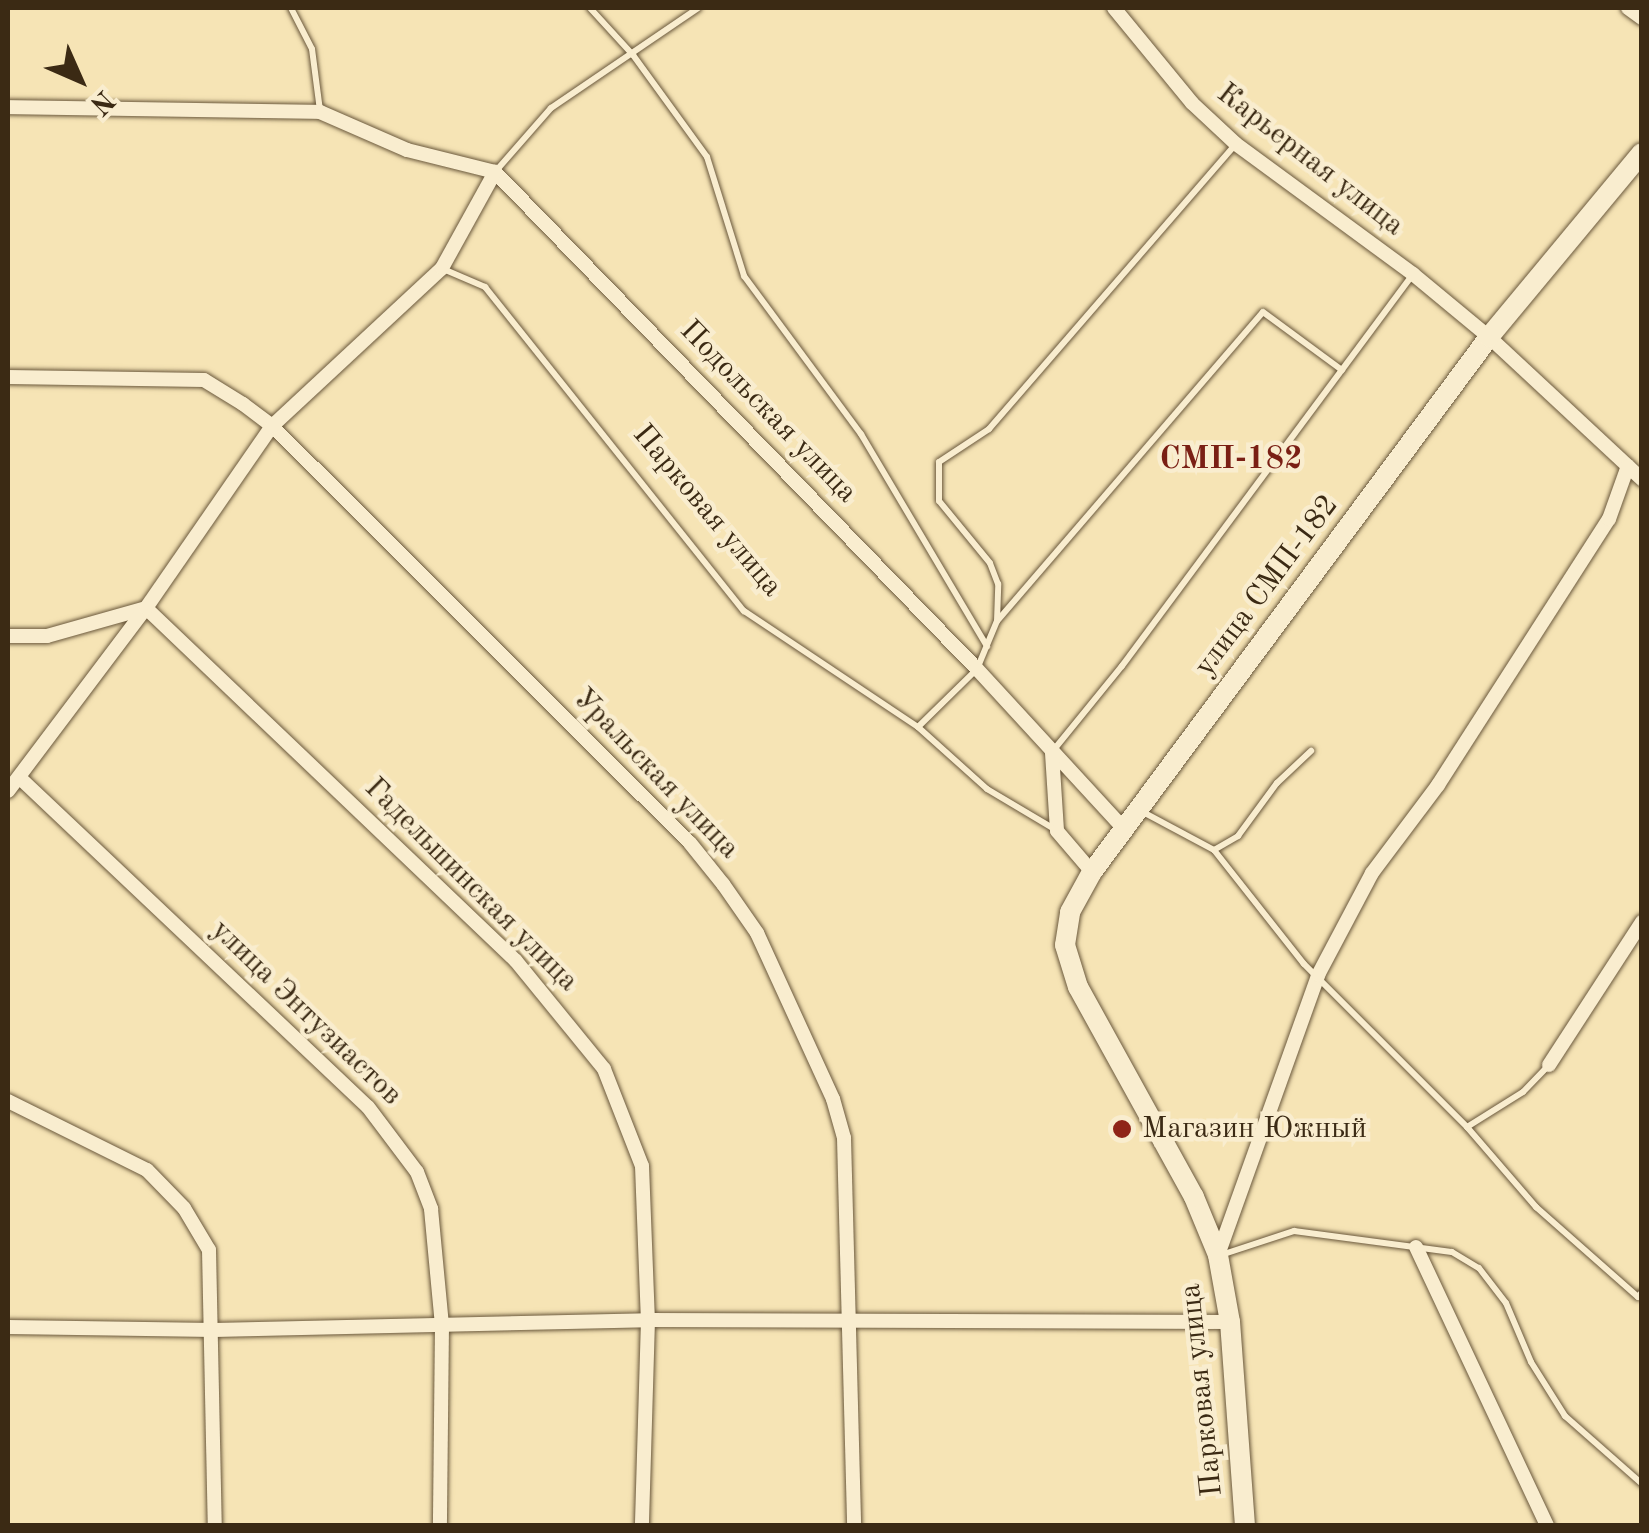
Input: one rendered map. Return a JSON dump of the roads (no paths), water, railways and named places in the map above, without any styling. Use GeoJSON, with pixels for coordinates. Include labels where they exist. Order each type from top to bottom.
{"type":"FeatureCollection","features":[{"type":"Feature","properties":{"kind":"street","name":"Карьерная улица"},"geometry":{"type":"LineString","coordinates":[[1114,8],[1192,103],[1236,144],[1413,274],[1489,336],[1642,479]]}},
{"type":"Feature","properties":{"kind":"street"},"geometry":{"type":"LineString","coordinates":[[1628,8],[1642,18]]}},
{"type":"Feature","properties":{"kind":"street"},"geometry":{"type":"LineString","coordinates":[[8,107],[320,112],[407,150],[495,172],[442,268],[272,426],[146,608],[21,779],[8,791]]}},
{"type":"Feature","properties":{"kind":"street","name":"улица СМП-182"},"geometry":{"type":"LineString","coordinates":[[1092,872],[1489,336],[1642,153]]}},
{"type":"Feature","properties":{"kind":"street","name":"Подольская улица"},"geometry":{"type":"LineString","coordinates":[[495,172],[977,670],[1124,828]]}},
{"type":"Feature","properties":{"kind":"street","name":"Уральская улица"},"geometry":{"type":"LineString","coordinates":[[8,377],[204,380],[272,426],[690,843],[757,933],[832,1099],[844,1138],[854,1526]]}},
{"type":"Feature","properties":{"kind":"street"},"geometry":{"type":"LineString","coordinates":[[1218,1256],[1318,975],[1372,874],[1438,785],[1609,519],[1628,466]]}},
{"type":"Feature","properties":{"kind":"street"},"geometry":{"type":"LineString","coordinates":[[8,636],[47,636],[146,608]]}},
{"type":"Feature","properties":{"kind":"street","name":"Гадельшинская улица"},"geometry":{"type":"LineString","coordinates":[[146,608],[516,961],[604,1069],[642,1166],[648,1320],[642,1526]]}},
{"type":"Feature","properties":{"kind":"street"},"geometry":{"type":"LineString","coordinates":[[1052,752],[1057,831],[1092,872]]}},
{"type":"Feature","properties":{"kind":"street","name":"улица Энтузиастов"},"geometry":{"type":"LineString","coordinates":[[21,779],[368,1107],[400,1144],[431,1208],[442,1325],[440,1526]]}},
{"type":"Feature","properties":{"kind":"street","name":"Парковая улица"},"geometry":{"type":"LineString","coordinates":[[1092,872],[1070,912],[1064,945],[1078,987],[1194,1197],[1218,1256],[1230,1322],[1245,1526]]}},
{"type":"Feature","properties":{"kind":"street"},"geometry":{"type":"LineString","coordinates":[[1549,1065],[1642,922]]}},
{"type":"Feature","properties":{"kind":"street"},"geometry":{"type":"LineString","coordinates":[[8,1101],[147,1170],[184,1208],[209,1250],[214,1330],[215,1526]]}},
{"type":"Feature","properties":{"kind":"street"},"geometry":{"type":"LineString","coordinates":[[1416,1247],[1547,1526]]}},
{"type":"Feature","properties":{"kind":"street"},"geometry":{"type":"LineString","coordinates":[[8,1327],[214,1330],[648,1320],[1230,1322]]}},
{"type":"Feature","properties":{"kind":"lane"},"geometry":{"type":"LineString","coordinates":[[291,8],[312,49],[320,112]]}},
{"type":"Feature","properties":{"kind":"lane"},"geometry":{"type":"LineString","coordinates":[[590,8],[633,55],[707,157],[744,276],[861,434],[986,646]]}},
{"type":"Feature","properties":{"kind":"lane"},"geometry":{"type":"LineString","coordinates":[[495,172],[550,108],[698,8]]}},
{"type":"Feature","properties":{"kind":"lane"},"geometry":{"type":"LineString","coordinates":[[918,727],[977,670],[996,621],[998,584],[990,563],[938,501],[939,462],[989,429],[1236,144]]}},
{"type":"Feature","properties":{"kind":"lane","name":"Парковая улица"},"geometry":{"type":"LineString","coordinates":[[442,268],[485,286],[744,611],[918,727],[987,789],[1057,831]]}},
{"type":"Feature","properties":{"kind":"lane"},"geometry":{"type":"LineString","coordinates":[[1052,752],[1122,666],[1413,274]]}},
{"type":"Feature","properties":{"kind":"lane"},"geometry":{"type":"LineString","coordinates":[[996,621],[1263,312],[1342,370]]}},
{"type":"Feature","properties":{"kind":"lane"},"geometry":{"type":"LineString","coordinates":[[1214,850],[1238,836],[1277,782],[1310,751]]}},
{"type":"Feature","properties":{"kind":"lane"},"geometry":{"type":"LineString","coordinates":[[1138,810],[1214,850],[1304,964],[1468,1127],[1536,1207],[1640,1296]]}},
{"type":"Feature","properties":{"kind":"lane"},"geometry":{"type":"LineString","coordinates":[[1468,1127],[1522,1092],[1549,1065]]}},
{"type":"Feature","properties":{"kind":"lane"},"geometry":{"type":"LineString","coordinates":[[1218,1256],[1294,1231],[1452,1252],[1479,1268],[1506,1304],[1531,1362],[1565,1416],[1642,1484]]}},
{"type":"Feature","properties":{"kind":"place","name":"Магазин Южный"},"geometry":{"type":"Point","coordinates":[1122,1129]}},
{"type":"Feature","properties":{"kind":"district","name":"СМП-182"},"geometry":{"type":"Point","coordinates":[1231,460]}}]}
